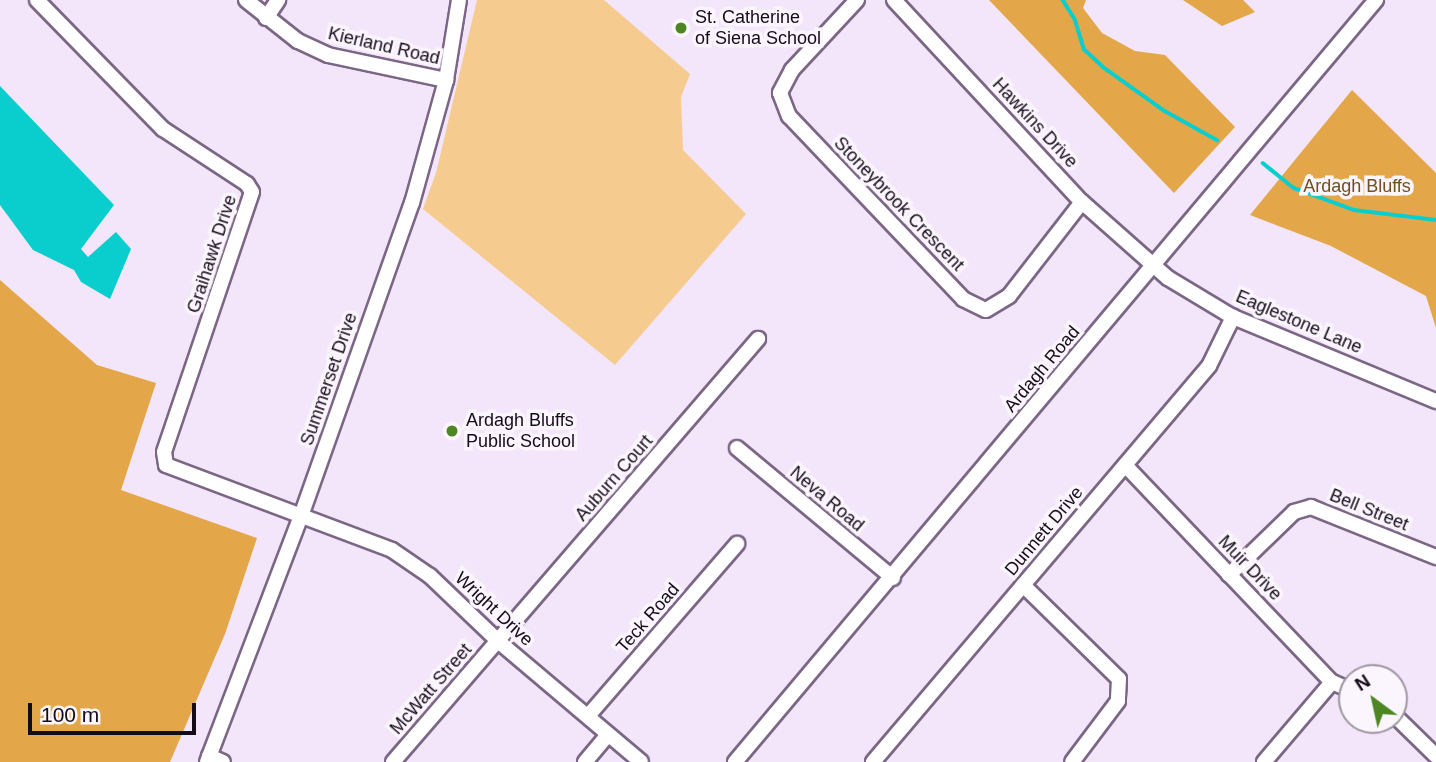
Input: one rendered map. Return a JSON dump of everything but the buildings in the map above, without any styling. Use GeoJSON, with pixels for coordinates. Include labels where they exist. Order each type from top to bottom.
{"type":"FeatureCollection","features":[{"type":"Feature","properties":{"kind":"street","name":"Graihawk Drive"},"geometry":{"type":"LineString","coordinates":[[37,0],[163,129],[247,184],[252,192],[163,461],[171,469],[301,516]]}},
{"type":"Feature","properties":{"kind":"street","name":"Kierland Road"},"geometry":{"type":"LineString","coordinates":[[246,0],[266,18],[328,55],[446,80]]}},
{"type":"Feature","properties":{"kind":"street"},"geometry":{"type":"LineString","coordinates":[[266,18],[278,0]]}},
{"type":"Feature","properties":{"kind":"street","name":"Summerset Drive"},"geometry":{"type":"LineString","coordinates":[[213,760],[412,202],[446,80],[459,0]]}},
{"type":"Feature","properties":{"kind":"street","name":"Stoneybrook Crescent"},"geometry":{"type":"LineString","coordinates":[[857,0],[792,70],[780,93],[789,116],[963,299],[986,310],[1009,296],[1082,202]]}},
{"type":"Feature","properties":{"kind":"street","name":"Hawkins Drive"},"geometry":{"type":"LineString","coordinates":[[894,0],[1082,202],[1153,266]]}},
{"type":"Feature","properties":{"kind":"street","name":"Ardagh Road"},"geometry":{"type":"LineString","coordinates":[[735,762],[893,578],[1376,0]]}},
{"type":"Feature","properties":{"kind":"street","name":"Eaglestone Lane"},"geometry":{"type":"LineString","coordinates":[[1153,266],[1233,317],[1436,401]]}},
{"type":"Feature","properties":{"kind":"street","name":"Dunnett Drive"},"geometry":{"type":"LineString","coordinates":[[873,762],[1209,366],[1233,317]]}},
{"type":"Feature","properties":{"kind":"street","name":"Auburn Court"},"geometry":{"type":"LineString","coordinates":[[498,641],[758,339]]}},
{"type":"Feature","properties":{"kind":"street","name":"Neva Road"},"geometry":{"type":"LineString","coordinates":[[737,448],[893,578]]}},
{"type":"Feature","properties":{"kind":"street","name":"Muir Drive"},"geometry":{"type":"LineString","coordinates":[[1125,465],[1332,682],[1338,685]]}},
{"type":"Feature","properties":{"kind":"street","name":"Bell Street"},"geometry":{"type":"LineString","coordinates":[[1229,575],[1294,512],[1311,508],[1436,557]]}},
{"type":"Feature","properties":{"kind":"street","name":"Wright Drive"},"geometry":{"type":"LineString","coordinates":[[301,516],[392,550],[430,576],[498,641],[641,762]]}},
{"type":"Feature","properties":{"kind":"street","name":"Teck Road"},"geometry":{"type":"LineString","coordinates":[[588,716],[737,544]]}},
{"type":"Feature","properties":{"kind":"street"},"geometry":{"type":"LineString","coordinates":[[1023,585],[1119,680],[1118,701],[1072,762]]}},
{"type":"Feature","properties":{"kind":"street","name":"McWatt Street"},"geometry":{"type":"LineString","coordinates":[[393,762],[498,641]]}},
{"type":"Feature","properties":{"kind":"street"},"geometry":{"type":"LineString","coordinates":[[1264,762],[1332,682]]}},
{"type":"Feature","properties":{"kind":"street"},"geometry":{"type":"LineString","coordinates":[[1408,729],[1436,756]]}},
{"type":"Feature","properties":{"kind":"street"},"geometry":{"type":"LineString","coordinates":[[585,762],[608,735]]}},
{"type":"Feature","properties":{"kind":"shaded area"},"geometry":{"type":"Polygon","coordinates":[[[477,0],[604,0],[690,74],[681,97],[683,150],[746,214],[615,365],[423,209],[436,173],[477,0]]]}},
{"type":"Feature","properties":{"kind":"shaded area"},"geometry":{"type":"Polygon","coordinates":[[[0,86],[114,205],[81,249],[88,257],[116,232],[131,249],[110,299],[81,282],[74,270],[33,250],[0,205],[0,86]]]}},
{"type":"Feature","properties":{"kind":"green space"},"geometry":{"type":"Polygon","coordinates":[[[989,0],[1086,0],[1083,8],[1102,33],[1135,51],[1165,55],[1235,127],[1174,193],[989,0]]]}},
{"type":"Feature","properties":{"kind":"green space"},"geometry":{"type":"Polygon","coordinates":[[[1183,0],[1243,0],[1255,12],[1222,26],[1183,0]]]}},
{"type":"Feature","properties":{"kind":"green space","name":"Ardagh Bluffs"},"geometry":{"type":"Polygon","coordinates":[[[1352,90],[1436,173],[1436,328],[1426,296],[1331,246],[1250,215],[1352,90]]]}},
{"type":"Feature","properties":{"kind":"green space"},"geometry":{"type":"Polygon","coordinates":[[[0,280],[97,365],[156,383],[121,490],[257,538],[225,634],[170,762],[0,762],[0,280]]]}},
{"type":"Feature","properties":{"kind":"waterway"},"geometry":{"type":"LineString","coordinates":[[1063,0],[1075,19],[1084,49],[1103,67],[1165,111],[1217,140]]}},
{"type":"Feature","properties":{"kind":"waterway"},"geometry":{"type":"LineString","coordinates":[[1263,163],[1294,188],[1354,210],[1436,220]]}},
{"type":"Feature","properties":{"kind":"place","name":"St. Catherine of Siena School"},"geometry":{"type":"Point","coordinates":[681,28]}},
{"type":"Feature","properties":{"kind":"place","name":"Ardagh Bluffs Public School"},"geometry":{"type":"Point","coordinates":[452,431]}}]}
